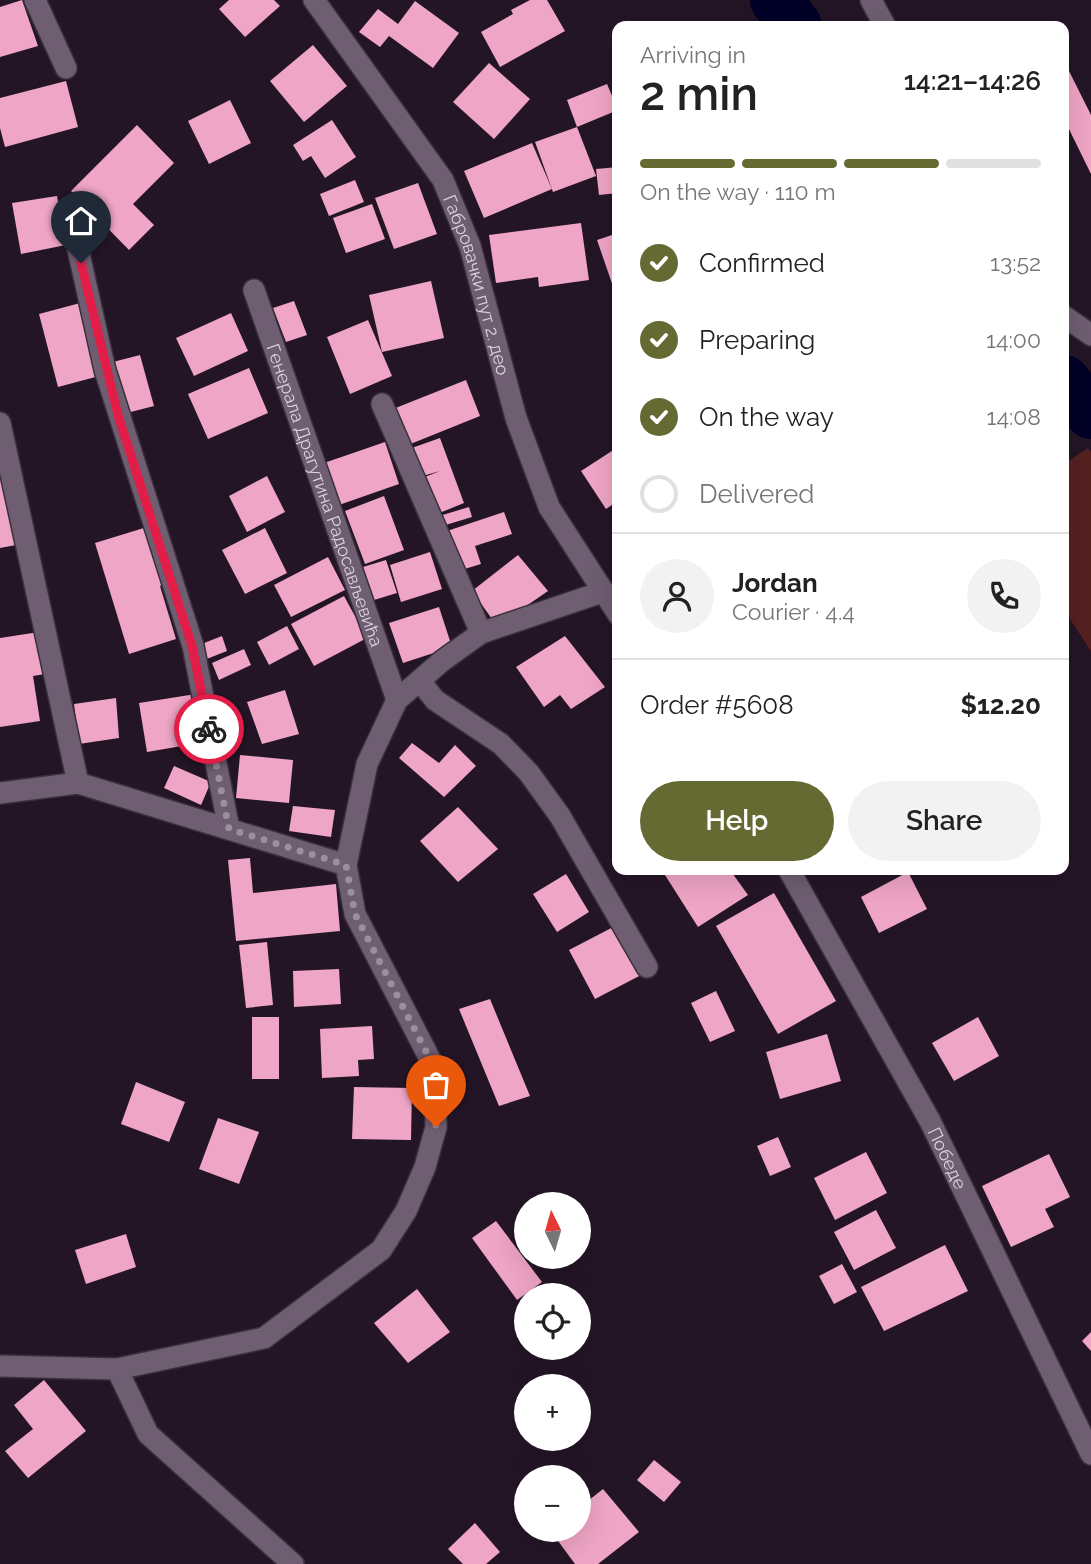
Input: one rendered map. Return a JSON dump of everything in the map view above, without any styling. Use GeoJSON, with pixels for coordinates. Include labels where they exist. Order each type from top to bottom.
{"type":"FeatureCollection","features":[{"type":"Feature","properties":{"kind":"street"},"geometry":{"type":"LineString","coordinates":[[35,0],[65,68]]}},
{"type":"Feature","properties":{"kind":"street","name":"Габровачки пут 2. део"},"geometry":{"type":"LineString","coordinates":[[314,0],[443,180],[470,246],[516,418],[549,507],[602,592]]}},
{"type":"Feature","properties":{"kind":"street"},"geometry":{"type":"LineString","coordinates":[[871,0],[882,21]]}},
{"type":"Feature","properties":{"kind":"street"},"geometry":{"type":"LineString","coordinates":[[71,218],[105,370],[192,646],[229,829]]}},
{"type":"Feature","properties":{"kind":"street","name":"Генерала Драгутина Радосављевића"},"geometry":{"type":"LineString","coordinates":[[254,290],[397,700]]}},
{"type":"Feature","properties":{"kind":"street"},"geometry":{"type":"LineString","coordinates":[[1069,320],[1091,335]]}},
{"type":"Feature","properties":{"kind":"street"},"geometry":{"type":"LineString","coordinates":[[382,404],[481,633]]}},
{"type":"Feature","properties":{"kind":"street"},"geometry":{"type":"LineString","coordinates":[[0,424],[78,783]]}},
{"type":"Feature","properties":{"kind":"street"},"geometry":{"type":"LineString","coordinates":[[0,1366],[117,1369],[264,1338],[381,1250],[406,1211],[425,1167],[436,1127],[432,1063],[355,914],[346,865],[367,764],[397,700],[481,633],[602,592],[612,606]]}},
{"type":"Feature","properties":{"kind":"street"},"geometry":{"type":"LineString","coordinates":[[419,681],[435,700],[501,744],[537,783],[560,816],[647,967]]}},
{"type":"Feature","properties":{"kind":"street"},"geometry":{"type":"LineString","coordinates":[[0,793],[78,783],[346,865]]}},
{"type":"Feature","properties":{"kind":"street","name":"Победе"},"geometry":{"type":"LineString","coordinates":[[792,875],[930,1121],[1091,1454]]}},
{"type":"Feature","properties":{"kind":"street"},"geometry":{"type":"LineString","coordinates":[[117,1369],[148,1434],[293,1564]]}},
{"type":"Feature","properties":{"kind":"shaded area"},"geometry":{"type":"Polygon","coordinates":[[[1088,448],[1091,452],[1091,651],[1069,618],[1069,461],[1088,448]]]}},
{"type":"Feature","properties":{"kind":"building"},"geometry":{"type":"Polygon","coordinates":[[[22,0],[38,46],[0,57],[0,7],[22,0]]]}},
{"type":"Feature","properties":{"kind":"building"},"geometry":{"type":"Polygon","coordinates":[[[229,0],[274,0],[280,6],[245,37],[219,9],[229,0]]]}},
{"type":"Feature","properties":{"kind":"building"},"geometry":{"type":"Polygon","coordinates":[[[530,0],[547,0],[565,31],[500,67],[481,32],[513,14],[511,10],[530,0]]]}},
{"type":"Feature","properties":{"kind":"building"},"geometry":{"type":"Polygon","coordinates":[[[415,1],[459,33],[433,68],[389,36],[380,47],[359,32],[378,9],[398,24],[415,1]]]}},
{"type":"Feature","properties":{"kind":"building"},"geometry":{"type":"Polygon","coordinates":[[[313,45],[347,86],[304,122],[270,81],[313,45]]]}},
{"type":"Feature","properties":{"kind":"building"},"geometry":{"type":"Polygon","coordinates":[[[489,63],[530,99],[494,139],[453,102],[489,63]]]}},
{"type":"Feature","properties":{"kind":"building"},"geometry":{"type":"Polygon","coordinates":[[[1069,71],[1091,115],[1091,174],[1069,129],[1069,71]]]}},
{"type":"Feature","properties":{"kind":"building"},"geometry":{"type":"Polygon","coordinates":[[[66,81],[78,127],[5,147],[0,128],[0,98],[66,81]]]}},
{"type":"Feature","properties":{"kind":"building"},"geometry":{"type":"Polygon","coordinates":[[[607,84],[612,96],[612,112],[577,127],[567,100],[607,84]]]}},
{"type":"Feature","properties":{"kind":"building"},"geometry":{"type":"Polygon","coordinates":[[[230,100],[251,143],[209,164],[188,121],[230,100]]]}},
{"type":"Feature","properties":{"kind":"building"},"geometry":{"type":"Polygon","coordinates":[[[332,120],[356,157],[325,178],[311,156],[303,161],[293,145],[332,120]]]}},
{"type":"Feature","properties":{"kind":"building"},"geometry":{"type":"Polygon","coordinates":[[[137,125],[174,163],[133,204],[154,225],[129,250],[71,191],[137,125]]]}},
{"type":"Feature","properties":{"kind":"building"},"geometry":{"type":"Polygon","coordinates":[[[577,127],[596,176],[553,192],[535,142],[577,127]]]}},
{"type":"Feature","properties":{"kind":"building"},"geometry":{"type":"Polygon","coordinates":[[[532,143],[552,189],[484,218],[464,171],[532,143]]]}},
{"type":"Feature","properties":{"kind":"building"},"geometry":{"type":"Polygon","coordinates":[[[612,168],[612,194],[599,195],[596,169],[612,168]]]}},
{"type":"Feature","properties":{"kind":"building"},"geometry":{"type":"Polygon","coordinates":[[[355,180],[364,202],[329,216],[320,194],[355,180]]]}},
{"type":"Feature","properties":{"kind":"building"},"geometry":{"type":"Polygon","coordinates":[[[418,183],[437,234],[394,249],[375,198],[418,183]]]}},
{"type":"Feature","properties":{"kind":"building"},"geometry":{"type":"Polygon","coordinates":[[[57,196],[66,245],[21,254],[12,203],[57,196]]]}},
{"type":"Feature","properties":{"kind":"building"},"geometry":{"type":"Polygon","coordinates":[[[372,204],[385,239],[346,253],[333,218],[372,204]]]}},
{"type":"Feature","properties":{"kind":"building"},"geometry":{"type":"Polygon","coordinates":[[[581,223],[589,280],[539,287],[538,277],[496,283],[489,235],[581,223]]]}},
{"type":"Feature","properties":{"kind":"building"},"geometry":{"type":"Polygon","coordinates":[[[612,235],[612,284],[597,240],[612,235]]]}},
{"type":"Feature","properties":{"kind":"building"},"geometry":{"type":"Polygon","coordinates":[[[431,281],[444,338],[382,352],[369,295],[431,281]]]}},
{"type":"Feature","properties":{"kind":"building"},"geometry":{"type":"Polygon","coordinates":[[[294,301],[307,335],[286,342],[273,308],[294,301]]]}},
{"type":"Feature","properties":{"kind":"building"},"geometry":{"type":"Polygon","coordinates":[[[84,302],[103,375],[58,387],[39,314],[84,302]]]}},
{"type":"Feature","properties":{"kind":"building"},"geometry":{"type":"Polygon","coordinates":[[[231,313],[248,351],[194,376],[176,338],[231,313]]]}},
{"type":"Feature","properties":{"kind":"building"},"geometry":{"type":"Polygon","coordinates":[[[368,320],[392,376],[350,394],[327,337],[368,320]]]}},
{"type":"Feature","properties":{"kind":"building"},"geometry":{"type":"Polygon","coordinates":[[[140,355],[154,406],[123,414],[109,363],[140,355]]]}},
{"type":"Feature","properties":{"kind":"building"},"geometry":{"type":"Polygon","coordinates":[[[249,368],[268,413],[208,439],[188,394],[249,368]]]}},
{"type":"Feature","properties":{"kind":"building"},"geometry":{"type":"Polygon","coordinates":[[[466,380],[480,416],[408,445],[393,409],[466,380]]]}},
{"type":"Feature","properties":{"kind":"building"},"geometry":{"type":"Polygon","coordinates":[[[440,438],[464,503],[432,516],[417,480],[440,471],[419,477],[409,449],[440,438]]]}},
{"type":"Feature","properties":{"kind":"building"},"geometry":{"type":"Polygon","coordinates":[[[385,442],[399,484],[339,505],[324,463],[385,442]]]}},
{"type":"Feature","properties":{"kind":"building"},"geometry":{"type":"Polygon","coordinates":[[[612,451],[612,505],[606,509],[581,471],[612,451]]]}},
{"type":"Feature","properties":{"kind":"building"},"geometry":{"type":"Polygon","coordinates":[[[6,476],[16,545],[0,548],[0,477],[6,476]]]}},
{"type":"Feature","properties":{"kind":"building"},"geometry":{"type":"Polygon","coordinates":[[[267,476],[285,512],[247,532],[229,496],[267,476]]]}},
{"type":"Feature","properties":{"kind":"building"},"geometry":{"type":"Polygon","coordinates":[[[384,496],[404,550],[365,564],[345,511],[384,496]]]}},
{"type":"Feature","properties":{"kind":"building"},"geometry":{"type":"Polygon","coordinates":[[[469,507],[472,517],[439,527],[436,517],[469,507]]]}},
{"type":"Feature","properties":{"kind":"building"},"geometry":{"type":"Polygon","coordinates":[[[504,512],[512,534],[475,546],[481,564],[458,571],[444,532],[504,512]]]}},
{"type":"Feature","properties":{"kind":"building"},"geometry":{"type":"Polygon","coordinates":[[[147,527],[164,584],[160,586],[176,639],[129,654],[95,543],[147,527]]]}},
{"type":"Feature","properties":{"kind":"building"},"geometry":{"type":"Polygon","coordinates":[[[265,528],[287,573],[245,594],[222,550],[265,528]]]}},
{"type":"Feature","properties":{"kind":"building"},"geometry":{"type":"Polygon","coordinates":[[[430,552],[442,589],[401,602],[390,565],[430,552]]]}},
{"type":"Feature","properties":{"kind":"building"},"geometry":{"type":"Polygon","coordinates":[[[518,555],[548,591],[497,626],[472,591],[518,555]]]}},
{"type":"Feature","properties":{"kind":"building"},"geometry":{"type":"Polygon","coordinates":[[[328,557],[345,590],[291,617],[274,585],[328,557]]]}},
{"type":"Feature","properties":{"kind":"building"},"geometry":{"type":"Polygon","coordinates":[[[386,560],[397,593],[374,600],[363,567],[386,560]]]}},
{"type":"Feature","properties":{"kind":"building"},"geometry":{"type":"Polygon","coordinates":[[[344,596],[367,638],[314,666],[291,624],[344,596]]]}},
{"type":"Feature","properties":{"kind":"building"},"geometry":{"type":"Polygon","coordinates":[[[439,607],[452,647],[403,663],[389,623],[439,607]]]}},
{"type":"Feature","properties":{"kind":"building"},"geometry":{"type":"Polygon","coordinates":[[[287,626],[299,649],[269,665],[257,642],[287,626]]]}},
{"type":"Feature","properties":{"kind":"building"},"geometry":{"type":"Polygon","coordinates":[[[39,632],[45,674],[33,676],[40,721],[0,727],[0,638],[39,632]]]}},
{"type":"Feature","properties":{"kind":"building"},"geometry":{"type":"Polygon","coordinates":[[[222,636],[227,651],[204,660],[199,645],[222,636]]]}},
{"type":"Feature","properties":{"kind":"building"},"geometry":{"type":"Polygon","coordinates":[[[565,636],[605,687],[571,709],[560,695],[544,707],[516,667],[565,636]]]}},
{"type":"Feature","properties":{"kind":"building"},"geometry":{"type":"Polygon","coordinates":[[[244,649],[251,665],[219,680],[212,663],[244,649]]]}},
{"type":"Feature","properties":{"kind":"building"},"geometry":{"type":"Polygon","coordinates":[[[285,690],[299,734],[262,744],[247,702],[285,690]]]}},
{"type":"Feature","properties":{"kind":"building"},"geometry":{"type":"Polygon","coordinates":[[[196,694],[205,742],[147,752],[139,703],[196,694]]]}},
{"type":"Feature","properties":{"kind":"building"},"geometry":{"type":"Polygon","coordinates":[[[116,698],[119,738],[79,744],[74,704],[116,698]]]}},
{"type":"Feature","properties":{"kind":"building"},"geometry":{"type":"Polygon","coordinates":[[[412,743],[439,763],[455,745],[476,766],[444,797],[399,758],[412,743]]]}},
{"type":"Feature","properties":{"kind":"building"},"geometry":{"type":"Polygon","coordinates":[[[240,755],[293,760],[289,803],[236,798],[240,755]]]}},
{"type":"Feature","properties":{"kind":"building"},"geometry":{"type":"Polygon","coordinates":[[[174,766],[211,782],[201,805],[164,788],[174,766]]]}},
{"type":"Feature","properties":{"kind":"building"},"geometry":{"type":"Polygon","coordinates":[[[293,806],[335,810],[331,837],[289,831],[293,806]]]}},
{"type":"Feature","properties":{"kind":"building"},"geometry":{"type":"Polygon","coordinates":[[[458,807],[498,849],[458,882],[420,841],[458,807]]]}},
{"type":"Feature","properties":{"kind":"building"},"geometry":{"type":"Polygon","coordinates":[[[250,858],[253,893],[336,884],[340,931],[236,941],[228,860],[250,858]]]}},
{"type":"Feature","properties":{"kind":"building"},"geometry":{"type":"Polygon","coordinates":[[[566,874],[589,912],[557,932],[533,894],[566,874]]]}},
{"type":"Feature","properties":{"kind":"building"},"geometry":{"type":"Polygon","coordinates":[[[665,875],[734,875],[748,895],[698,927],[665,875]]]}},
{"type":"Feature","properties":{"kind":"building"},"geometry":{"type":"Polygon","coordinates":[[[902,875],[910,875],[927,909],[879,933],[861,897],[902,875]]]}},
{"type":"Feature","properties":{"kind":"building"},"geometry":{"type":"Polygon","coordinates":[[[774,893],[836,1001],[778,1034],[716,926],[774,893]]]}},
{"type":"Feature","properties":{"kind":"building"},"geometry":{"type":"Polygon","coordinates":[[[619,924],[645,973],[595,999],[569,950],[619,924]]]}},
{"type":"Feature","properties":{"kind":"building"},"geometry":{"type":"Polygon","coordinates":[[[267,942],[273,1005],[246,1008],[239,945],[267,942]]]}},
{"type":"Feature","properties":{"kind":"building"},"geometry":{"type":"Polygon","coordinates":[[[339,969],[341,1004],[294,1007],[293,971],[339,969]]]}},
{"type":"Feature","properties":{"kind":"building"},"geometry":{"type":"Polygon","coordinates":[[[716,991],[735,1031],[710,1042],[691,1003],[716,991]]]}},
{"type":"Feature","properties":{"kind":"building"},"geometry":{"type":"Polygon","coordinates":[[[490,999],[530,1096],[499,1106],[459,1009],[490,999]]]}},
{"type":"Feature","properties":{"kind":"building"},"geometry":{"type":"Polygon","coordinates":[[[252,1017],[279,1017],[279,1079],[252,1079],[252,1017]]]}},
{"type":"Feature","properties":{"kind":"building"},"geometry":{"type":"Polygon","coordinates":[[[978,1017],[999,1056],[954,1081],[932,1043],[978,1017]]]}},
{"type":"Feature","properties":{"kind":"building"},"geometry":{"type":"Polygon","coordinates":[[[372,1026],[374,1059],[358,1060],[359,1076],[322,1078],[320,1029],[372,1026]]]}},
{"type":"Feature","properties":{"kind":"building"},"geometry":{"type":"Polygon","coordinates":[[[827,1034],[841,1081],[780,1099],[766,1052],[827,1034]]]}},
{"type":"Feature","properties":{"kind":"building"},"geometry":{"type":"Polygon","coordinates":[[[136,1082],[185,1102],[169,1142],[121,1124],[136,1082]]]}},
{"type":"Feature","properties":{"kind":"building"},"geometry":{"type":"Polygon","coordinates":[[[354,1087],[412,1088],[411,1140],[352,1139],[354,1087]]]}},
{"type":"Feature","properties":{"kind":"building"},"geometry":{"type":"Polygon","coordinates":[[[218,1118],[259,1132],[239,1184],[199,1169],[218,1118]]]}},
{"type":"Feature","properties":{"kind":"building"},"geometry":{"type":"Polygon","coordinates":[[[778,1137],[791,1167],[770,1176],[757,1146],[778,1137]]]}},
{"type":"Feature","properties":{"kind":"building"},"geometry":{"type":"Polygon","coordinates":[[[866,1152],[887,1193],[835,1220],[814,1178],[866,1152]]]}},
{"type":"Feature","properties":{"kind":"building"},"geometry":{"type":"Polygon","coordinates":[[[1049,1154],[1070,1197],[1045,1209],[1054,1227],[1011,1247],[982,1186],[1049,1154]]]}},
{"type":"Feature","properties":{"kind":"building"},"geometry":{"type":"Polygon","coordinates":[[[876,1210],[896,1248],[854,1270],[834,1232],[876,1210]]]}},
{"type":"Feature","properties":{"kind":"building"},"geometry":{"type":"Polygon","coordinates":[[[496,1221],[514,1245],[514,1269],[532,1269],[542,1282],[514,1283],[514,1296],[472,1238],[496,1221]]]}},
{"type":"Feature","properties":{"kind":"building"},"geometry":{"type":"Polygon","coordinates":[[[126,1234],[136,1267],[86,1284],[75,1250],[126,1234]]]}},
{"type":"Feature","properties":{"kind":"building"},"geometry":{"type":"Polygon","coordinates":[[[945,1245],[968,1291],[884,1331],[861,1287],[945,1245]]]}},
{"type":"Feature","properties":{"kind":"building"},"geometry":{"type":"Polygon","coordinates":[[[842,1264],[857,1292],[834,1304],[819,1276],[842,1264]]]}},
{"type":"Feature","properties":{"kind":"building"},"geometry":{"type":"Polygon","coordinates":[[[417,1289],[450,1332],[408,1363],[374,1323],[417,1289]]]}},
{"type":"Feature","properties":{"kind":"building"},"geometry":{"type":"Polygon","coordinates":[[[1091,1332],[1091,1351],[1082,1341],[1091,1332]]]}},
{"type":"Feature","properties":{"kind":"building"},"geometry":{"type":"Polygon","coordinates":[[[44,1380],[86,1431],[28,1478],[5,1451],[33,1429],[14,1405],[44,1380]]]}},
{"type":"Feature","properties":{"kind":"building"},"geometry":{"type":"Polygon","coordinates":[[[654,1460],[681,1482],[664,1502],[637,1480],[654,1460]]]}},
{"type":"Feature","properties":{"kind":"building"},"geometry":{"type":"Polygon","coordinates":[[[603,1489],[639,1532],[598,1564],[575,1564],[559,1542],[591,1542],[591,1498],[603,1489]]]}},
{"type":"Feature","properties":{"kind":"building"},"geometry":{"type":"Polygon","coordinates":[[[475,1523],[500,1552],[486,1564],[463,1564],[448,1549],[475,1523]]]}},
{"type":"Feature","properties":{"kind":"waterway"},"geometry":{"type":"LineString","coordinates":[[776,0],[792,21]]}},
{"type":"Feature","properties":{"kind":"waterway"},"geometry":{"type":"LineString","coordinates":[[1069,387],[1091,413]]}},
{"type":"Feature","properties":{"kind":"way so far"},"geometry":{"type":"LineString","coordinates":[[209,729],[229,829],[346,865],[355,914],[432,1063],[436,1127]]}},
{"type":"Feature","properties":{"kind":"route"},"geometry":{"type":"LineString","coordinates":[[81,263],[105,370],[131,460],[192,646],[209,729]]}}]}
